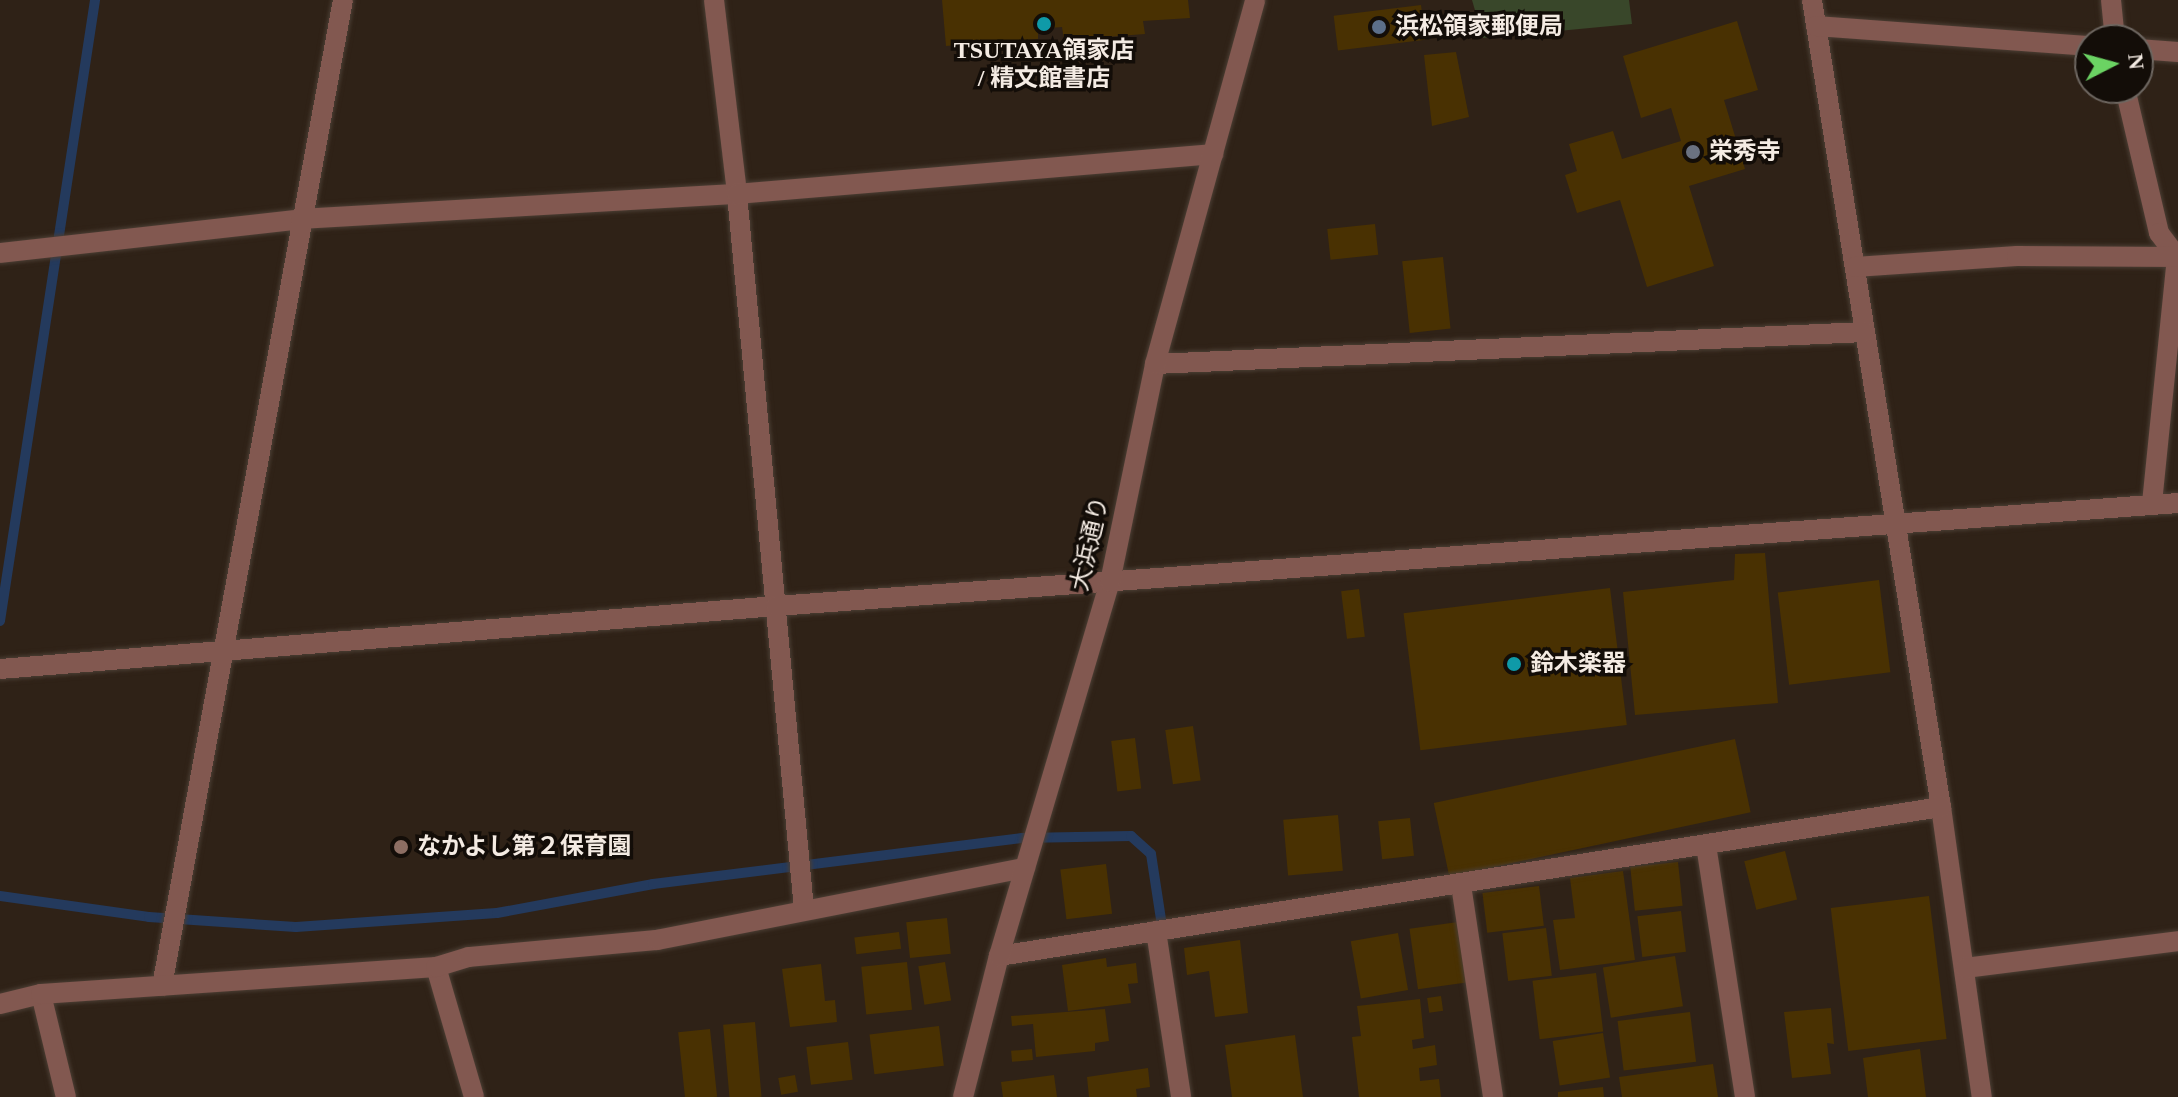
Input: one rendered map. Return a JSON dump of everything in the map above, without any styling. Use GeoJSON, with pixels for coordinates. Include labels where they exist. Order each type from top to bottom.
{"type":"FeatureCollection","features":[{"type":"Feature","properties":{"kind":"street"},"geometry":{"type":"LineString","coordinates":[[162,986],[343,0]]}},
{"type":"Feature","properties":{"kind":"street"},"geometry":{"type":"LineString","coordinates":[[714,0],[737,194],[804,910]]}},
{"type":"Feature","properties":{"kind":"street","name":"大浜通り"},"geometry":{"type":"LineString","coordinates":[[963,1097],[999,956],[1110,582],[1155,364],[1255,0]]}},
{"type":"Feature","properties":{"kind":"street"},"geometry":{"type":"LineString","coordinates":[[1812,0],[1941,807],[1982,1097]]}},
{"type":"Feature","properties":{"kind":"street"},"geometry":{"type":"LineString","coordinates":[[2111,0],[2113,24]]}},
{"type":"Feature","properties":{"kind":"street"},"geometry":{"type":"LineString","coordinates":[[1816,26],[2074,45]]}},
{"type":"Feature","properties":{"kind":"street"},"geometry":{"type":"LineString","coordinates":[[2154,50],[2178,52]]}},
{"type":"Feature","properties":{"kind":"street"},"geometry":{"type":"LineString","coordinates":[[2129,104],[2159,233],[2178,257],[2152,505]]}},
{"type":"Feature","properties":{"kind":"street"},"geometry":{"type":"LineString","coordinates":[[0,253],[301,219],[737,194],[1213,154]]}},
{"type":"Feature","properties":{"kind":"street"},"geometry":{"type":"LineString","coordinates":[[1855,267],[2017,256],[2178,257]]}},
{"type":"Feature","properties":{"kind":"street"},"geometry":{"type":"LineString","coordinates":[[1155,364],[1865,332]]}},
{"type":"Feature","properties":{"kind":"street"},"geometry":{"type":"LineString","coordinates":[[0,669],[776,606],[2178,503]]}},
{"type":"Feature","properties":{"kind":"street"},"geometry":{"type":"LineString","coordinates":[[999,956],[1941,807]]}},
{"type":"Feature","properties":{"kind":"street"},"geometry":{"type":"LineString","coordinates":[[1706,845],[1745,1097]]}},
{"type":"Feature","properties":{"kind":"street"},"geometry":{"type":"LineString","coordinates":[[0,1004],[41,994],[436,967],[469,957],[657,940],[1025,868]]}},
{"type":"Feature","properties":{"kind":"street"},"geometry":{"type":"LineString","coordinates":[[1461,885],[1493,1097]]}},
{"type":"Feature","properties":{"kind":"street"},"geometry":{"type":"LineString","coordinates":[[1156,931],[1181,1097]]}},
{"type":"Feature","properties":{"kind":"street"},"geometry":{"type":"LineString","coordinates":[[1965,968],[2178,941]]}},
{"type":"Feature","properties":{"kind":"street"},"geometry":{"type":"LineString","coordinates":[[436,967],[474,1097]]}},
{"type":"Feature","properties":{"kind":"street"},"geometry":{"type":"LineString","coordinates":[[41,994],[66,1097]]}},
{"type":"Feature","properties":{"kind":"green space"},"geometry":{"type":"Polygon","coordinates":[[[1472,0],[1629,0],[1632,24],[1483,38],[1472,0]]]}},
{"type":"Feature","properties":{"kind":"building","name":"TSUTAYA領家店 / 精文館書店"},"geometry":{"type":"Polygon","coordinates":[[[942,0],[1188,0],[1190,18],[1143,21],[1145,34],[1064,40],[1062,27],[1038,29],[1038,39],[946,46],[942,0]]]}},
{"type":"Feature","properties":{"kind":"building","name":"浜松領家郵便局"},"geometry":{"type":"Polygon","coordinates":[[[1421,5],[1425,40],[1338,50],[1334,16],[1421,5]]]}},
{"type":"Feature","properties":{"kind":"building","name":"栄秀寺"},"geometry":{"type":"Polygon","coordinates":[[[1737,21],[1758,90],[1724,100],[1745,169],[1689,186],[1714,266],[1647,287],[1620,200],[1577,213],[1565,175],[1577,171],[1569,144],[1613,131],[1622,159],[1681,141],[1671,108],[1641,118],[1623,56],[1737,21]]]}},
{"type":"Feature","properties":{"kind":"building"},"geometry":{"type":"Polygon","coordinates":[[[1456,52],[1469,117],[1432,126],[1424,55],[1456,52]]]}},
{"type":"Feature","properties":{"kind":"building"},"geometry":{"type":"Polygon","coordinates":[[[1375,224],[1378,255],[1331,260],[1327,229],[1375,224]]]}},
{"type":"Feature","properties":{"kind":"building"},"geometry":{"type":"Polygon","coordinates":[[[1443,257],[1451,329],[1410,333],[1402,261],[1443,257]]]}},
{"type":"Feature","properties":{"kind":"building","name":"鈴木楽器"},"geometry":{"type":"Polygon","coordinates":[[[1765,553],[1778,703],[1635,715],[1623,592],[1734,580],[1735,554],[1765,553]]]}},
{"type":"Feature","properties":{"kind":"building"},"geometry":{"type":"Polygon","coordinates":[[[1879,580],[1890,672],[1789,685],[1778,592],[1879,580]]]}},
{"type":"Feature","properties":{"kind":"building","name":"鈴木楽器"},"geometry":{"type":"Polygon","coordinates":[[[1610,588],[1627,725],[1420,750],[1404,613],[1610,588]]]}},
{"type":"Feature","properties":{"kind":"building"},"geometry":{"type":"Polygon","coordinates":[[[1359,589],[1365,637],[1347,639],[1341,591],[1359,589]]]}},
{"type":"Feature","properties":{"kind":"building"},"geometry":{"type":"Polygon","coordinates":[[[1193,726],[1201,780],[1173,784],[1165,730],[1193,726]]]}},
{"type":"Feature","properties":{"kind":"building"},"geometry":{"type":"Polygon","coordinates":[[[1135,738],[1141,789],[1117,792],[1111,741],[1135,738]]]}},
{"type":"Feature","properties":{"kind":"building"},"geometry":{"type":"Polygon","coordinates":[[[1735,739],[1751,812],[1449,876],[1434,803],[1735,739]]]}},
{"type":"Feature","properties":{"kind":"building"},"geometry":{"type":"Polygon","coordinates":[[[1338,815],[1343,871],[1288,876],[1283,820],[1338,815]]]}},
{"type":"Feature","properties":{"kind":"building"},"geometry":{"type":"Polygon","coordinates":[[[1410,818],[1414,856],[1382,859],[1378,821],[1410,818]]]}},
{"type":"Feature","properties":{"kind":"building"},"geometry":{"type":"Polygon","coordinates":[[[1785,851],[1797,900],[1756,910],[1744,861],[1785,851]]]}},
{"type":"Feature","properties":{"kind":"building"},"geometry":{"type":"Polygon","coordinates":[[[1678,862],[1683,906],[1635,911],[1630,867],[1678,862]]]}},
{"type":"Feature","properties":{"kind":"building"},"geometry":{"type":"Polygon","coordinates":[[[1106,864],[1112,914],[1066,919],[1060,870],[1106,864]]]}},
{"type":"Feature","properties":{"kind":"building"},"geometry":{"type":"Polygon","coordinates":[[[1623,871],[1635,960],[1560,970],[1553,920],[1575,918],[1570,878],[1623,871]]]}},
{"type":"Feature","properties":{"kind":"building"},"geometry":{"type":"Polygon","coordinates":[[[1539,886],[1544,926],[1487,933],[1482,893],[1539,886]]]}},
{"type":"Feature","properties":{"kind":"building"},"geometry":{"type":"Polygon","coordinates":[[[1929,896],[1947,1039],[1848,1051],[1831,908],[1929,896]]]}},
{"type":"Feature","properties":{"kind":"building"},"geometry":{"type":"Polygon","coordinates":[[[1681,911],[1686,952],[1642,957],[1637,916],[1681,911]]]}},
{"type":"Feature","properties":{"kind":"building"},"geometry":{"type":"Polygon","coordinates":[[[947,918],[951,954],[910,958],[906,922],[947,918]]]}},
{"type":"Feature","properties":{"kind":"building"},"geometry":{"type":"Polygon","coordinates":[[[1458,922],[1466,982],[1418,989],[1409,929],[1458,922]]]}},
{"type":"Feature","properties":{"kind":"building"},"geometry":{"type":"Polygon","coordinates":[[[1546,928],[1552,976],[1508,981],[1502,933],[1546,928]]]}},
{"type":"Feature","properties":{"kind":"building"},"geometry":{"type":"Polygon","coordinates":[[[899,932],[901,949],[856,954],[854,937],[899,932]]]}},
{"type":"Feature","properties":{"kind":"building"},"geometry":{"type":"Polygon","coordinates":[[[1398,933],[1408,990],[1361,998],[1351,941],[1398,933]]]}},
{"type":"Feature","properties":{"kind":"building"},"geometry":{"type":"Polygon","coordinates":[[[1240,940],[1248,1013],[1215,1017],[1209,971],[1187,975],[1184,948],[1240,940]]]}},
{"type":"Feature","properties":{"kind":"building"},"geometry":{"type":"Polygon","coordinates":[[[1675,956],[1683,1006],[1611,1018],[1603,967],[1675,956]]]}},
{"type":"Feature","properties":{"kind":"building"},"geometry":{"type":"Polygon","coordinates":[[[1106,958],[1107,967],[1136,963],[1138,983],[1128,984],[1131,1003],[1068,1011],[1062,965],[1106,958]]]}},
{"type":"Feature","properties":{"kind":"building"},"geometry":{"type":"Polygon","coordinates":[[[907,962],[912,1010],[866,1015],[861,967],[907,962]]]}},
{"type":"Feature","properties":{"kind":"building"},"geometry":{"type":"Polygon","coordinates":[[[945,962],[951,1001],[924,1005],[918,966],[945,962]]]}},
{"type":"Feature","properties":{"kind":"building"},"geometry":{"type":"Polygon","coordinates":[[[821,964],[825,1001],[835,1000],[837,1022],[790,1027],[782,969],[821,964]]]}},
{"type":"Feature","properties":{"kind":"building"},"geometry":{"type":"Polygon","coordinates":[[[1596,973],[1603,1032],[1540,1039],[1532,981],[1596,973]]]}},
{"type":"Feature","properties":{"kind":"building"},"geometry":{"type":"Polygon","coordinates":[[[1441,996],[1443,1011],[1429,1013],[1427,998],[1441,996]]]}},
{"type":"Feature","properties":{"kind":"building"},"geometry":{"type":"Polygon","coordinates":[[[1420,999],[1424,1038],[1412,1040],[1413,1049],[1435,1045],[1437,1065],[1419,1068],[1420,1081],[1439,1079],[1441,1097],[1359,1097],[1352,1037],[1361,1036],[1357,1006],[1420,999]]]}},
{"type":"Feature","properties":{"kind":"building"},"geometry":{"type":"Polygon","coordinates":[[[1831,1008],[1834,1044],[1827,1043],[1831,1074],[1792,1078],[1784,1012],[1831,1008]]]}},
{"type":"Feature","properties":{"kind":"building"},"geometry":{"type":"Polygon","coordinates":[[[1105,1009],[1109,1041],[1095,1043],[1095,1051],[1036,1057],[1033,1024],[1012,1026],[1011,1016],[1105,1009]]]}},
{"type":"Feature","properties":{"kind":"building"},"geometry":{"type":"Polygon","coordinates":[[[1690,1012],[1696,1062],[1624,1071],[1618,1021],[1690,1012]]]}},
{"type":"Feature","properties":{"kind":"building"},"geometry":{"type":"Polygon","coordinates":[[[755,1022],[762,1097],[729,1097],[723,1025],[755,1022]]]}},
{"type":"Feature","properties":{"kind":"building"},"geometry":{"type":"Polygon","coordinates":[[[939,1026],[944,1066],[874,1074],[870,1035],[939,1026]]]}},
{"type":"Feature","properties":{"kind":"building"},"geometry":{"type":"Polygon","coordinates":[[[710,1029],[717,1097],[685,1097],[678,1032],[710,1029]]]}},
{"type":"Feature","properties":{"kind":"building"},"geometry":{"type":"Polygon","coordinates":[[[1603,1033],[1610,1077],[1560,1085],[1553,1041],[1603,1033]]]}},
{"type":"Feature","properties":{"kind":"building"},"geometry":{"type":"Polygon","coordinates":[[[1295,1035],[1303,1097],[1232,1097],[1225,1045],[1295,1035]]]}},
{"type":"Feature","properties":{"kind":"building"},"geometry":{"type":"Polygon","coordinates":[[[848,1042],[853,1080],[811,1085],[806,1047],[848,1042]]]}},
{"type":"Feature","properties":{"kind":"building"},"geometry":{"type":"Polygon","coordinates":[[[1032,1049],[1033,1060],[1012,1062],[1011,1051],[1032,1049]]]}},
{"type":"Feature","properties":{"kind":"building"},"geometry":{"type":"Polygon","coordinates":[[[1920,1049],[1926,1097],[1868,1097],[1863,1058],[1920,1049]]]}},
{"type":"Feature","properties":{"kind":"building"},"geometry":{"type":"Polygon","coordinates":[[[1713,1064],[1718,1097],[1622,1097],[1619,1077],[1713,1064]]]}},
{"type":"Feature","properties":{"kind":"building"},"geometry":{"type":"Polygon","coordinates":[[[1148,1068],[1150,1087],[1136,1089],[1137,1097],[1089,1097],[1087,1077],[1148,1068]]]}},
{"type":"Feature","properties":{"kind":"building"},"geometry":{"type":"Polygon","coordinates":[[[795,1075],[798,1092],[781,1095],[778,1078],[795,1075]]]}},
{"type":"Feature","properties":{"kind":"building"},"geometry":{"type":"Polygon","coordinates":[[[1054,1075],[1057,1097],[1003,1097],[1001,1082],[1054,1075]]]}},
{"type":"Feature","properties":{"kind":"building"},"geometry":{"type":"Polygon","coordinates":[[[1603,1087],[1604,1097],[1558,1097],[1558,1092],[1603,1087]]]}},
{"type":"Feature","properties":{"kind":"waterway"},"geometry":{"type":"LineString","coordinates":[[0,621],[95,0]]}},
{"type":"Feature","properties":{"kind":"waterway"},"geometry":{"type":"LineString","coordinates":[[0,896],[149,917],[296,927],[497,913],[653,884],[1022,838],[1131,836],[1151,854],[1163,932]]}},
{"type":"Feature","properties":{"kind":"place","name":"TSUTAYA領家店 / 精文館書店"},"geometry":{"type":"Point","coordinates":[1044,24]}},
{"type":"Feature","properties":{"kind":"place","name":"浜松領家郵便局"},"geometry":{"type":"Point","coordinates":[1379,27]}},
{"type":"Feature","properties":{"kind":"place","name":"栄秀寺"},"geometry":{"type":"Point","coordinates":[1693,152]}},
{"type":"Feature","properties":{"kind":"place","name":"鈴木楽器"},"geometry":{"type":"Point","coordinates":[1514,664]}},
{"type":"Feature","properties":{"kind":"place","name":"なかよし第２保育園"},"geometry":{"type":"Point","coordinates":[401,847]}}]}
